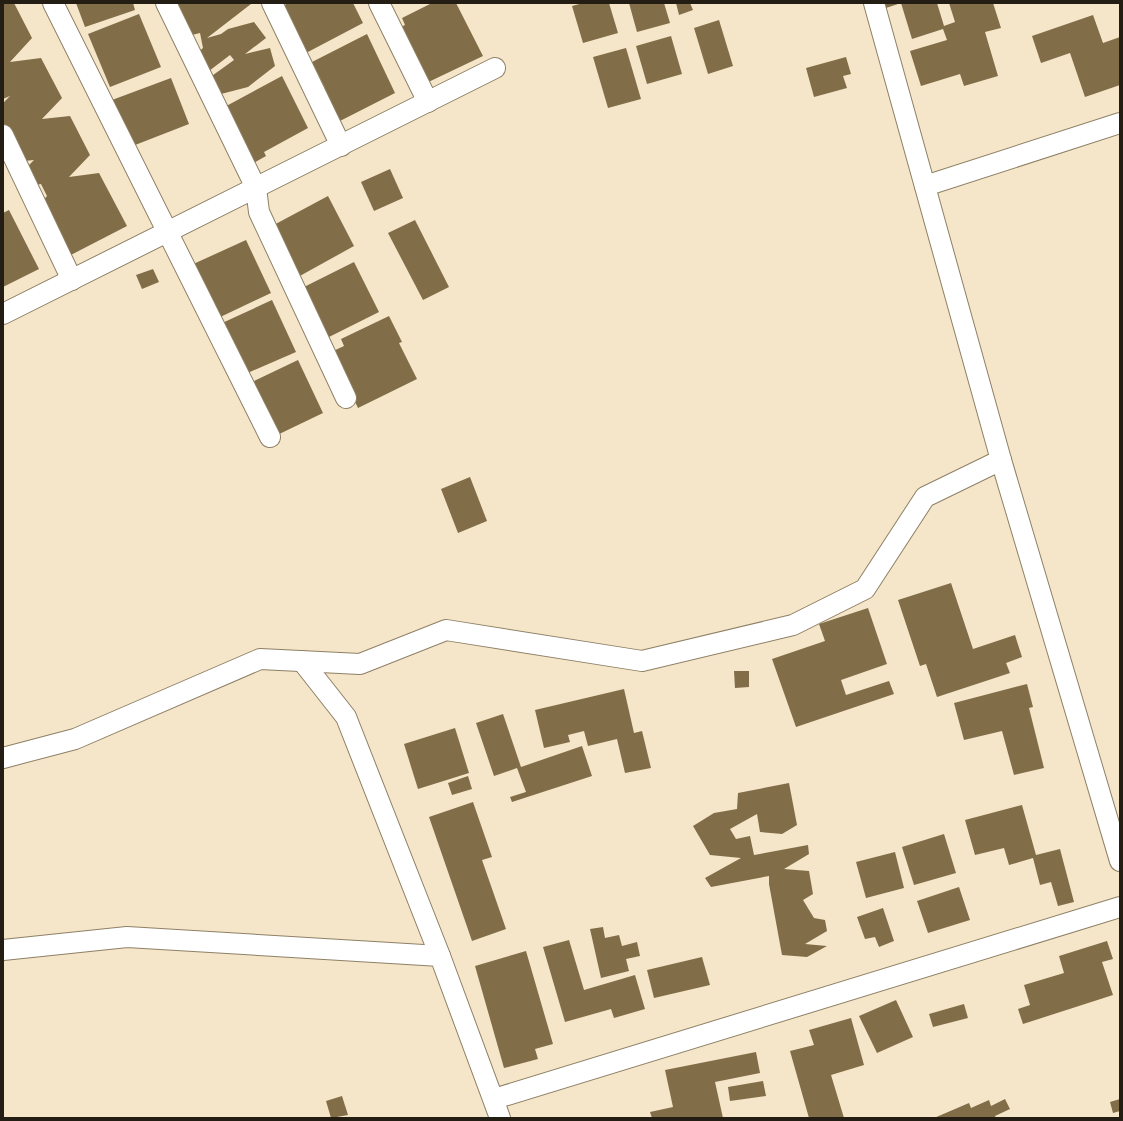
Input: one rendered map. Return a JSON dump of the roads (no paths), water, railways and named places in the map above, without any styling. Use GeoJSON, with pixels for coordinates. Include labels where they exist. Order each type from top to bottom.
{"type":"FeatureCollection","features":[{"type":"Feature","properties":{"kind":"street"},"geometry":{"type":"LineString","coordinates":[[53,3],[270,438]]}},
{"type":"Feature","properties":{"kind":"street"},"geometry":{"type":"LineString","coordinates":[[166,3],[256,188],[258,212],[346,398]]}},
{"type":"Feature","properties":{"kind":"street"},"geometry":{"type":"LineString","coordinates":[[272,3],[341,146]]}},
{"type":"Feature","properties":{"kind":"street"},"geometry":{"type":"LineString","coordinates":[[379,3],[428,102]]}},
{"type":"Feature","properties":{"kind":"street"},"geometry":{"type":"LineString","coordinates":[[874,3],[1002,460],[1120,861]]}},
{"type":"Feature","properties":{"kind":"street"},"geometry":{"type":"LineString","coordinates":[[3,314],[495,68]]}},
{"type":"Feature","properties":{"kind":"street"},"geometry":{"type":"LineString","coordinates":[[925,186],[1120,123]]}},
{"type":"Feature","properties":{"kind":"street"},"geometry":{"type":"LineString","coordinates":[[3,135],[72,280]]}},
{"type":"Feature","properties":{"kind":"street"},"geometry":{"type":"LineString","coordinates":[[3,758],[75,739],[260,659],[360,664],[446,630],[642,661],[793,625],[865,589],[925,497],[1002,460]]}},
{"type":"Feature","properties":{"kind":"street"},"geometry":{"type":"LineString","coordinates":[[302,661],[346,717],[440,956],[500,1118]]}},
{"type":"Feature","properties":{"kind":"street"},"geometry":{"type":"LineString","coordinates":[[494,1099],[1120,907]]}},
{"type":"Feature","properties":{"kind":"street"},"geometry":{"type":"LineString","coordinates":[[3,950],[127,937],[440,956]]}}]}
